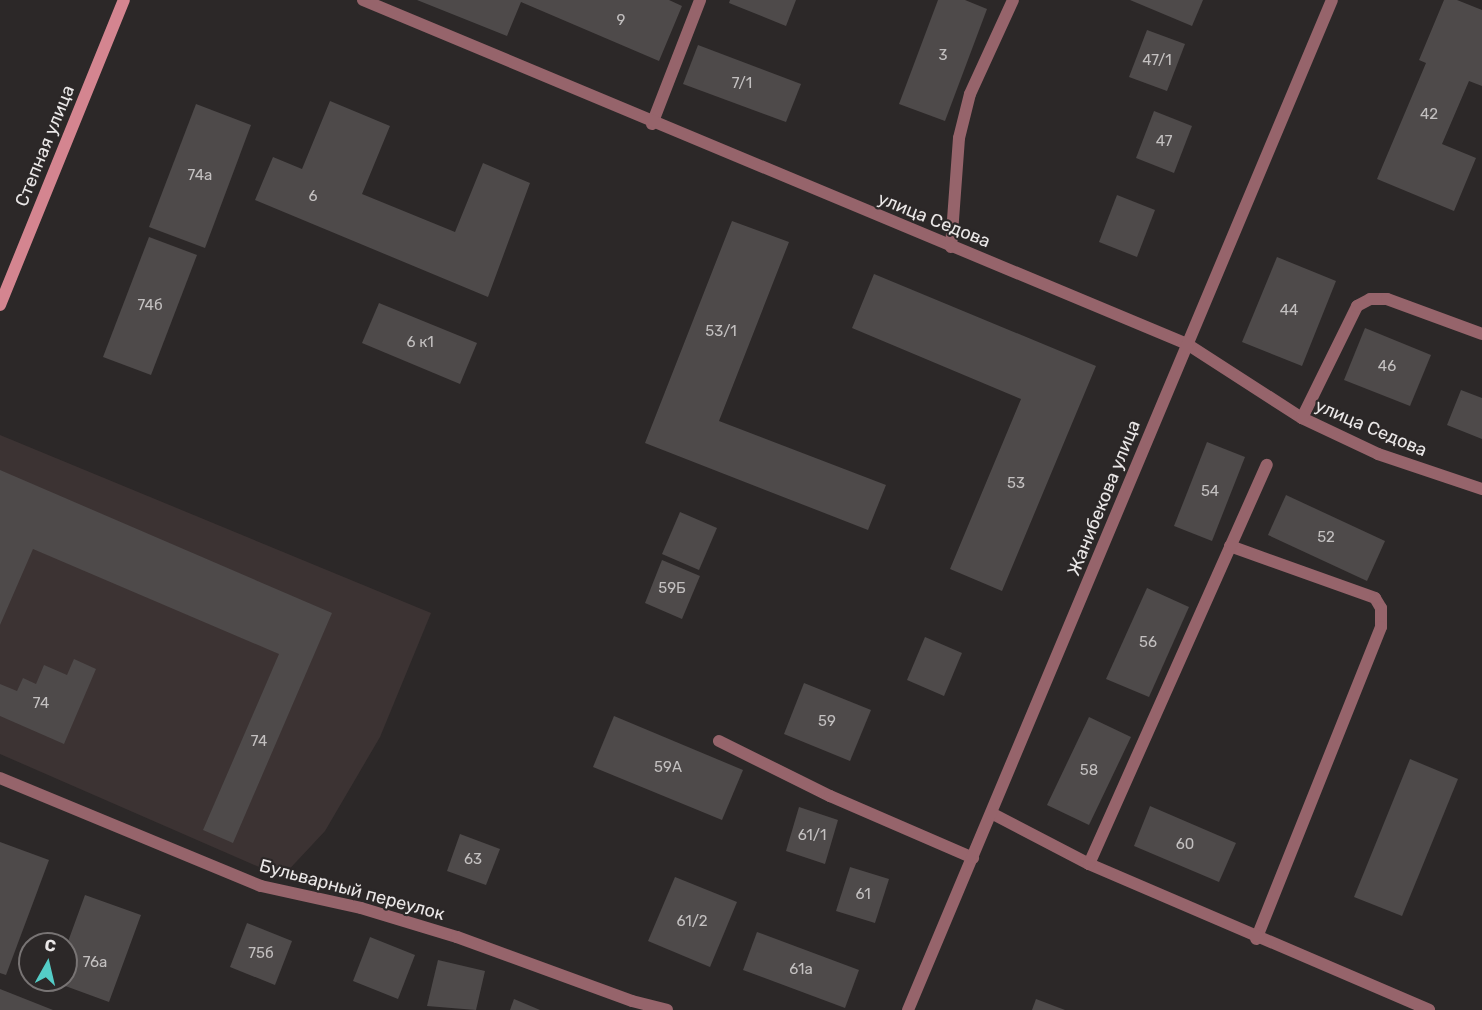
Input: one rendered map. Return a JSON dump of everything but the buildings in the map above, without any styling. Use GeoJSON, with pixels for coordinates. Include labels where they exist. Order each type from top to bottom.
{"type":"FeatureCollection","features":[{"type":"Feature","properties":{"kind":"main road","name":"Степная улица"},"geometry":{"type":"LineString","coordinates":[[0,305],[124,0]]}},
{"type":"Feature","properties":{"kind":"street","name":"улица Седова"},"geometry":{"type":"LineString","coordinates":[[363,0],[652,124],[1187,344],[1302,418],[1378,454],[1482,489]]}},
{"type":"Feature","properties":{"kind":"street"},"geometry":{"type":"LineString","coordinates":[[652,124],[700,0]]}},
{"type":"Feature","properties":{"kind":"street"},"geometry":{"type":"LineString","coordinates":[[951,247],[959,138],[970,94],[1013,0]]}},
{"type":"Feature","properties":{"kind":"street","name":"Жанибекова улица"},"geometry":{"type":"LineString","coordinates":[[908,1010],[993,814],[1332,0]]}},
{"type":"Feature","properties":{"kind":"street"},"geometry":{"type":"LineString","coordinates":[[1302,418],[1357,306],[1370,299],[1388,299],[1482,334]]}},
{"type":"Feature","properties":{"kind":"street"},"geometry":{"type":"LineString","coordinates":[[1089,864],[1267,465]]}},
{"type":"Feature","properties":{"kind":"street"},"geometry":{"type":"LineString","coordinates":[[1230,546],[1375,598],[1381,608],[1381,627],[1256,939]]}},
{"type":"Feature","properties":{"kind":"street"},"geometry":{"type":"LineString","coordinates":[[719,741],[830,796],[973,858]]}},
{"type":"Feature","properties":{"kind":"street","name":"Бульварный переулок"},"geometry":{"type":"LineString","coordinates":[[0,777],[261,886],[361,908],[457,937],[632,1001],[667,1010]]}},
{"type":"Feature","properties":{"kind":"street"},"geometry":{"type":"LineString","coordinates":[[993,814],[1089,864],[1256,939],[1429,1010]]}},
{"type":"Feature","properties":{"kind":"shaded area"},"geometry":{"type":"Polygon","coordinates":[[[0,435],[431,613],[380,737],[325,831],[282,877],[0,754],[0,435]]]}}]}
